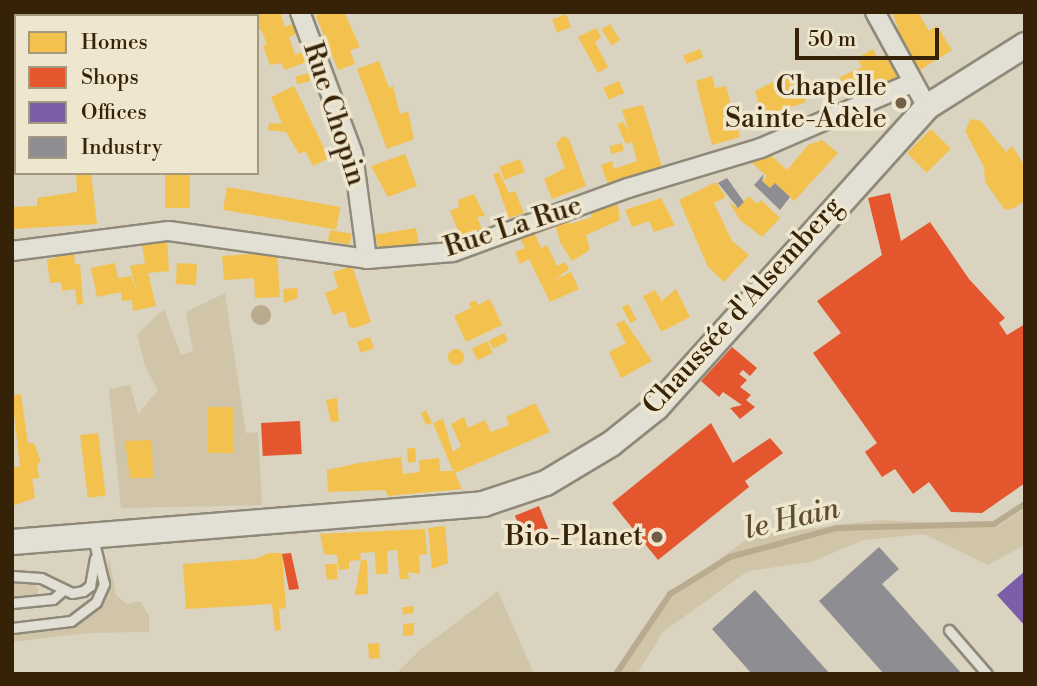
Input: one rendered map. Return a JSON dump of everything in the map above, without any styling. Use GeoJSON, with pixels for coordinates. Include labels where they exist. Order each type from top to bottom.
{"type":"FeatureCollection","features":[{"type":"Feature","properties":{"kind":"main road","name":"Chaussée d'Alsemberg"},"geometry":{"type":"LineString","coordinates":[[12,542],[94,546],[178,527],[483,504],[546,483],[611,444],[657,407],[927,107],[1025,45]]}},
{"type":"Feature","properties":{"kind":"main road","name":"Chaussée d'Alsemberg"},"geometry":{"type":"LineString","coordinates":[[12,525],[137,522],[178,527]]}},
{"type":"Feature","properties":{"kind":"street","name":"Rue Chopin"},"geometry":{"type":"LineString","coordinates":[[300,12],[353,154],[367,259]]}},
{"type":"Feature","properties":{"kind":"street"},"geometry":{"type":"LineString","coordinates":[[876,12],[927,107]]}},
{"type":"Feature","properties":{"kind":"street","name":"Rue La Rue"},"geometry":{"type":"LineString","coordinates":[[12,251],[169,230],[367,259],[453,252],[628,188],[761,148],[912,83]]}},
{"type":"Feature","properties":{"kind":"lane"},"geometry":{"type":"LineString","coordinates":[[12,576],[41,578],[72,593],[90,586],[94,546]]}},
{"type":"Feature","properties":{"kind":"lane"},"geometry":{"type":"LineString","coordinates":[[12,628],[71,621],[86,612],[104,584],[94,546]]}},
{"type":"Feature","properties":{"kind":"lane"},"geometry":{"type":"LineString","coordinates":[[12,603],[53,598],[63,590]]}},
{"type":"Feature","properties":{"kind":"lane"},"geometry":{"type":"LineString","coordinates":[[949,630],[987,674]]}},
{"type":"Feature","properties":{"kind":"shaded area"},"geometry":{"type":"Polygon","coordinates":[[[225,293],[246,433],[258,432],[262,505],[121,508],[109,389],[130,385],[138,414],[158,390],[145,366],[137,334],[164,309],[181,355],[193,351],[186,312],[225,293]]]}},
{"type":"Feature","properties":{"kind":"shaded area"},"geometry":{"type":"Polygon","coordinates":[[[261,305],[268,308],[271,315],[268,322],[261,325],[254,322],[251,315],[254,308],[261,305]]]}},
{"type":"Feature","properties":{"kind":"shaded area"},"geometry":{"type":"Polygon","coordinates":[[[1025,509],[1025,545],[988,565],[924,534],[864,540],[811,562],[748,571],[663,632],[637,674],[616,674],[674,592],[751,536],[880,520],[998,526],[1025,509]]]}},
{"type":"Feature","properties":{"kind":"shaded area"},"geometry":{"type":"Polygon","coordinates":[[[109,558],[116,595],[127,604],[140,601],[149,616],[149,632],[88,633],[12,642],[12,630],[70,624],[96,610],[105,595],[109,558]]]}},
{"type":"Feature","properties":{"kind":"shaded area"},"geometry":{"type":"Polygon","coordinates":[[[32,581],[39,590],[33,598],[12,600],[12,583],[32,581]]]}},
{"type":"Feature","properties":{"kind":"shaded area"},"geometry":{"type":"Polygon","coordinates":[[[498,591],[534,674],[396,674],[421,649],[498,591]]]}},
{"type":"Feature","properties":{"kind":"building: Homes"},"geometry":{"type":"Polygon","coordinates":[[[127,12],[176,12],[151,14],[127,12]]]}},
{"type":"Feature","properties":{"kind":"building: Homes"},"geometry":{"type":"Polygon","coordinates":[[[250,12],[280,12],[285,27],[292,24],[296,34],[289,37],[295,55],[302,52],[306,62],[285,70],[281,63],[270,65],[263,46],[267,44],[261,29],[259,30],[259,14],[250,12]]]}},
{"type":"Feature","properties":{"kind":"building: Homes"},"geometry":{"type":"Polygon","coordinates":[[[320,12],[344,12],[360,47],[350,50],[355,64],[338,70],[316,16],[320,12]]]}},
{"type":"Feature","properties":{"kind":"building: Homes"},"geometry":{"type":"Polygon","coordinates":[[[892,12],[918,12],[929,31],[937,26],[952,50],[915,73],[892,31],[898,27],[892,12]]]}},
{"type":"Feature","properties":{"kind":"building: Homes"},"geometry":{"type":"Polygon","coordinates":[[[566,14],[571,27],[557,32],[552,19],[566,14]]]}},
{"type":"Feature","properties":{"kind":"building: Homes"},"geometry":{"type":"Polygon","coordinates":[[[610,24],[620,40],[612,45],[602,29],[610,24]]]}},
{"type":"Feature","properties":{"kind":"building: Homes"},"geometry":{"type":"Polygon","coordinates":[[[596,28],[601,37],[595,42],[608,67],[598,73],[578,37],[596,28]]]}},
{"type":"Feature","properties":{"kind":"building: Homes"},"geometry":{"type":"Polygon","coordinates":[[[700,49],[703,57],[686,64],[683,55],[700,49]]]}},
{"type":"Feature","properties":{"kind":"building: Homes"},"geometry":{"type":"Polygon","coordinates":[[[873,49],[878,59],[886,54],[898,76],[863,97],[859,86],[851,82],[843,85],[840,77],[862,67],[857,58],[873,49]]]}},
{"type":"Feature","properties":{"kind":"building: Homes"},"geometry":{"type":"Polygon","coordinates":[[[379,61],[389,88],[393,86],[400,114],[408,111],[414,139],[387,149],[357,69],[379,61]]]}},
{"type":"Feature","properties":{"kind":"building: Homes"},"geometry":{"type":"Polygon","coordinates":[[[794,71],[806,102],[763,117],[755,91],[794,71]]]}},
{"type":"Feature","properties":{"kind":"building: Homes"},"geometry":{"type":"Polygon","coordinates":[[[309,73],[311,81],[297,84],[295,76],[309,73]]]}},
{"type":"Feature","properties":{"kind":"building: Homes"},"geometry":{"type":"Polygon","coordinates":[[[712,76],[715,88],[726,86],[740,137],[712,145],[696,81],[712,76]]]}},
{"type":"Feature","properties":{"kind":"building: Homes"},"geometry":{"type":"Polygon","coordinates":[[[619,81],[624,93],[608,100],[603,88],[619,81]]]}},
{"type":"Feature","properties":{"kind":"building: Homes"},"geometry":{"type":"Polygon","coordinates":[[[294,86],[329,158],[313,166],[305,151],[299,154],[286,132],[268,130],[269,123],[282,124],[271,97],[294,86]]]}},
{"type":"Feature","properties":{"kind":"building: Homes"},"geometry":{"type":"Polygon","coordinates":[[[643,105],[663,170],[609,187],[601,165],[612,161],[614,169],[637,161],[632,142],[626,144],[617,124],[623,122],[629,132],[622,110],[643,105]]]}},
{"type":"Feature","properties":{"kind":"building: Homes"},"geometry":{"type":"Polygon","coordinates":[[[971,119],[981,121],[1006,152],[1012,146],[1025,166],[1025,201],[1014,208],[1005,210],[985,182],[984,167],[965,131],[971,119]]]}},
{"type":"Feature","properties":{"kind":"building: Homes"},"geometry":{"type":"Polygon","coordinates":[[[931,129],[951,149],[927,173],[907,153],[931,129]]]}},
{"type":"Feature","properties":{"kind":"building: Homes"},"geometry":{"type":"Polygon","coordinates":[[[563,136],[569,139],[586,186],[552,199],[544,179],[565,168],[556,144],[563,136]]]}},
{"type":"Feature","properties":{"kind":"building: Homes"},"geometry":{"type":"Polygon","coordinates":[[[822,140],[838,153],[794,201],[775,183],[770,188],[762,181],[767,176],[746,158],[766,151],[787,170],[808,145],[822,140]]]}},
{"type":"Feature","properties":{"kind":"building: Homes"},"geometry":{"type":"Polygon","coordinates":[[[622,143],[624,151],[611,154],[609,146],[622,143]]]}},
{"type":"Feature","properties":{"kind":"building: Homes"},"geometry":{"type":"Polygon","coordinates":[[[405,154],[417,186],[388,197],[371,166],[405,154]]]}},
{"type":"Feature","properties":{"kind":"building: Homes"},"geometry":{"type":"Polygon","coordinates":[[[520,159],[525,172],[504,180],[499,167],[520,159]]]}},
{"type":"Feature","properties":{"kind":"building: Homes"},"geometry":{"type":"Polygon","coordinates":[[[499,172],[509,193],[515,191],[524,213],[509,218],[493,174],[499,172]]]}},
{"type":"Feature","properties":{"kind":"building: Homes"},"geometry":{"type":"Polygon","coordinates":[[[76,175],[91,175],[97,224],[12,229],[12,207],[37,206],[37,198],[77,192],[76,175]]]}},
{"type":"Feature","properties":{"kind":"building: Homes"},"geometry":{"type":"Polygon","coordinates":[[[165,175],[190,175],[190,208],[165,208],[165,175]]]}},
{"type":"Feature","properties":{"kind":"building: Homes"},"geometry":{"type":"Polygon","coordinates":[[[716,182],[726,197],[714,203],[732,241],[749,255],[724,282],[708,267],[679,200],[716,182]]]}},
{"type":"Feature","properties":{"kind":"building: Homes"},"geometry":{"type":"Polygon","coordinates":[[[227,187],[340,207],[336,230],[223,210],[227,187]]]}},
{"type":"Feature","properties":{"kind":"building: Homes"},"geometry":{"type":"Polygon","coordinates":[[[474,194],[485,216],[477,217],[482,229],[461,238],[450,211],[459,207],[458,200],[474,194]]]}},
{"type":"Feature","properties":{"kind":"building: Homes"},"geometry":{"type":"Polygon","coordinates":[[[749,196],[757,204],[761,200],[780,218],[762,237],[740,220],[729,202],[738,208],[749,196]]]}},
{"type":"Feature","properties":{"kind":"building: Homes"},"geometry":{"type":"Polygon","coordinates":[[[661,198],[675,225],[654,232],[649,221],[632,227],[625,210],[661,198]]]}},
{"type":"Feature","properties":{"kind":"building: Homes"},"geometry":{"type":"Polygon","coordinates":[[[617,200],[620,220],[586,235],[590,250],[572,261],[560,242],[553,217],[567,213],[570,224],[592,217],[589,208],[617,200]]]}},
{"type":"Feature","properties":{"kind":"building: Homes"},"geometry":{"type":"Polygon","coordinates":[[[549,219],[552,228],[535,234],[541,248],[547,245],[557,266],[565,262],[569,269],[554,280],[571,272],[579,289],[550,302],[529,259],[520,264],[515,252],[525,248],[517,232],[549,219]]]}},
{"type":"Feature","properties":{"kind":"building: Homes"},"geometry":{"type":"Polygon","coordinates":[[[416,228],[419,247],[378,253],[376,234],[416,228]]]}},
{"type":"Feature","properties":{"kind":"building: Homes"},"geometry":{"type":"Polygon","coordinates":[[[330,230],[352,234],[350,245],[328,241],[330,230]]]}},
{"type":"Feature","properties":{"kind":"building: Homes"},"geometry":{"type":"Polygon","coordinates":[[[141,239],[167,239],[169,271],[148,273],[156,306],[133,311],[132,300],[122,301],[121,292],[97,297],[91,268],[115,263],[118,278],[131,276],[137,293],[130,266],[145,263],[141,239]]]}},
{"type":"Feature","properties":{"kind":"building: Homes"},"geometry":{"type":"Polygon","coordinates":[[[252,248],[277,251],[280,297],[255,298],[254,278],[224,280],[222,256],[252,254],[252,248]]]}},
{"type":"Feature","properties":{"kind":"building: Homes"},"geometry":{"type":"Polygon","coordinates":[[[74,252],[75,264],[80,264],[83,304],[77,305],[75,289],[62,291],[61,282],[50,283],[47,260],[74,252]]]}},
{"type":"Feature","properties":{"kind":"building: Homes"},"geometry":{"type":"Polygon","coordinates":[[[177,263],[197,264],[196,285],[176,284],[177,263]]]}},
{"type":"Feature","properties":{"kind":"building: Homes"},"geometry":{"type":"Polygon","coordinates":[[[352,266],[371,322],[355,328],[349,327],[345,311],[333,315],[325,293],[338,288],[333,272],[352,266]]]}},
{"type":"Feature","properties":{"kind":"building: Homes"},"geometry":{"type":"Polygon","coordinates":[[[297,288],[298,298],[284,303],[283,289],[297,288]]]}},
{"type":"Feature","properties":{"kind":"building: Homes"},"geometry":{"type":"Polygon","coordinates":[[[676,289],[690,317],[661,332],[643,296],[655,290],[662,301],[676,289]]]}},
{"type":"Feature","properties":{"kind":"building: Homes"},"geometry":{"type":"Polygon","coordinates":[[[490,299],[502,325],[466,342],[454,316],[471,308],[469,303],[476,300],[478,305],[490,299]]]}},
{"type":"Feature","properties":{"kind":"building: Homes"},"geometry":{"type":"Polygon","coordinates":[[[628,304],[637,320],[631,323],[622,307],[628,304]]]}},
{"type":"Feature","properties":{"kind":"building: Homes"},"geometry":{"type":"Polygon","coordinates":[[[624,320],[652,361],[621,378],[609,352],[626,343],[616,324],[624,320]]]}},
{"type":"Feature","properties":{"kind":"building: Homes"},"geometry":{"type":"Polygon","coordinates":[[[504,333],[508,341],[493,349],[489,341],[504,333]]]}},
{"type":"Feature","properties":{"kind":"building: Homes"},"geometry":{"type":"Polygon","coordinates":[[[370,337],[374,348],[361,353],[357,342],[370,337]]]}},
{"type":"Feature","properties":{"kind":"building: Homes"},"geometry":{"type":"Polygon","coordinates":[[[487,341],[493,353],[478,360],[472,349],[487,341]]]}},
{"type":"Feature","properties":{"kind":"building: Homes"},"geometry":{"type":"Polygon","coordinates":[[[453,349],[459,349],[464,357],[462,363],[453,365],[448,360],[448,354],[453,349]]]}},
{"type":"Feature","properties":{"kind":"building: Homes"},"geometry":{"type":"Polygon","coordinates":[[[21,394],[28,443],[34,443],[41,462],[37,463],[39,478],[32,479],[35,498],[12,506],[12,467],[20,467],[12,396],[21,394]]]}},
{"type":"Feature","properties":{"kind":"building: Homes"},"geometry":{"type":"Polygon","coordinates":[[[337,398],[339,421],[331,422],[326,400],[337,398]]]}},
{"type":"Feature","properties":{"kind":"building: Homes"},"geometry":{"type":"Polygon","coordinates":[[[535,403],[550,432],[455,473],[462,489],[388,496],[385,490],[328,492],[327,470],[359,463],[401,457],[403,474],[420,472],[419,460],[439,458],[440,471],[453,471],[433,423],[443,419],[453,452],[461,446],[451,424],[464,417],[468,428],[485,420],[491,432],[509,425],[506,417],[535,403]]]}},
{"type":"Feature","properties":{"kind":"building: Homes"},"geometry":{"type":"Polygon","coordinates":[[[208,407],[234,407],[234,453],[208,453],[208,407]]]}},
{"type":"Feature","properties":{"kind":"building: Homes"},"geometry":{"type":"Polygon","coordinates":[[[426,410],[432,423],[426,425],[421,413],[426,410]]]}},
{"type":"Feature","properties":{"kind":"building: Homes"},"geometry":{"type":"Polygon","coordinates":[[[98,433],[106,496],[88,498],[80,435],[98,433]]]}},
{"type":"Feature","properties":{"kind":"building: Homes"},"geometry":{"type":"Polygon","coordinates":[[[152,440],[153,478],[130,478],[125,441],[152,440]]]}},
{"type":"Feature","properties":{"kind":"building: Homes"},"geometry":{"type":"Polygon","coordinates":[[[415,448],[416,462],[408,463],[407,449],[415,448]]]}},
{"type":"Feature","properties":{"kind":"building: Homes"},"geometry":{"type":"Polygon","coordinates":[[[445,526],[448,563],[432,569],[428,528],[445,526]]]}},
{"type":"Feature","properties":{"kind":"building: Homes"},"geometry":{"type":"Polygon","coordinates":[[[425,529],[427,554],[419,555],[420,574],[408,572],[409,579],[400,579],[397,550],[387,551],[388,574],[376,574],[375,552],[360,553],[361,560],[349,561],[349,569],[339,570],[337,555],[324,554],[320,534],[425,529]]]}},
{"type":"Feature","properties":{"kind":"building: Homes"},"geometry":{"type":"Polygon","coordinates":[[[269,553],[282,553],[286,608],[279,609],[281,630],[275,631],[272,604],[186,609],[183,564],[255,559],[269,553]]]}},
{"type":"Feature","properties":{"kind":"building: Homes"},"geometry":{"type":"Polygon","coordinates":[[[361,560],[367,560],[368,594],[355,595],[361,560]]]}},
{"type":"Feature","properties":{"kind":"building: Homes"},"geometry":{"type":"Polygon","coordinates":[[[325,564],[337,564],[337,579],[327,580],[325,564]]]}},
{"type":"Feature","properties":{"kind":"building: Homes"},"geometry":{"type":"Polygon","coordinates":[[[413,606],[414,613],[403,614],[402,608],[413,606]]]}},
{"type":"Feature","properties":{"kind":"building: Homes"},"geometry":{"type":"Polygon","coordinates":[[[414,623],[414,635],[403,636],[403,624],[414,623]]]}},
{"type":"Feature","properties":{"kind":"building: Homes"},"geometry":{"type":"Polygon","coordinates":[[[379,643],[380,658],[369,659],[368,644],[379,643]]]}},
{"type":"Feature","properties":{"kind":"building: Shops"},"geometry":{"type":"Polygon","coordinates":[[[890,193],[901,241],[930,222],[969,279],[1005,318],[999,323],[1007,335],[1025,324],[1025,483],[982,513],[951,512],[929,482],[913,494],[895,469],[882,477],[865,452],[877,443],[813,353],[841,333],[817,301],[882,255],[868,198],[890,193]]]}},
{"type":"Feature","properties":{"kind":"building: Shops"},"geometry":{"type":"Polygon","coordinates":[[[732,347],[757,368],[750,376],[743,370],[739,374],[747,380],[740,387],[751,395],[746,400],[755,407],[740,419],[730,408],[742,405],[723,392],[719,397],[701,381],[732,347]]]}},
{"type":"Feature","properties":{"kind":"building: Shops"},"geometry":{"type":"Polygon","coordinates":[[[300,421],[302,454],[263,456],[261,423],[300,421]]]}},
{"type":"Feature","properties":{"kind":"building: Shops"},"geometry":{"type":"Polygon","coordinates":[[[711,423],[733,463],[770,438],[783,453],[745,481],[749,487],[658,560],[612,503],[711,423]]]}},
{"type":"Feature","properties":{"kind":"building: Shops"},"geometry":{"type":"Polygon","coordinates":[[[539,506],[548,528],[524,538],[515,516],[539,506]]]}},
{"type":"Feature","properties":{"kind":"building: Shops"},"geometry":{"type":"Polygon","coordinates":[[[291,553],[299,589],[289,590],[282,554],[291,553]]]}},
{"type":"Feature","properties":{"kind":"building: Offices"},"geometry":{"type":"Polygon","coordinates":[[[1025,571],[1025,626],[997,595],[1025,571]]]}},
{"type":"Feature","properties":{"kind":"building: Industry"},"geometry":{"type":"Polygon","coordinates":[[[764,174],[762,181],[770,188],[775,183],[790,197],[780,210],[754,185],[764,174]]]}},
{"type":"Feature","properties":{"kind":"building: Industry"},"geometry":{"type":"Polygon","coordinates":[[[727,178],[744,202],[738,208],[718,183],[727,178]]]}},
{"type":"Feature","properties":{"kind":"building: Industry"},"geometry":{"type":"Polygon","coordinates":[[[879,547],[899,569],[882,584],[962,674],[884,674],[819,601],[879,547]]]}},
{"type":"Feature","properties":{"kind":"building: Industry"},"geometry":{"type":"Polygon","coordinates":[[[755,590],[830,674],[752,674],[712,629],[755,590]]]}},
{"type":"Feature","properties":{"kind":"waterway","name":"le Hain"},"geometry":{"type":"LineString","coordinates":[[616,674],[670,594],[730,557],[837,528],[994,524],[1025,504]]}},
{"type":"Feature","properties":{"kind":"place","name":"Chapelle Sainte-Adèle"},"geometry":{"type":"Point","coordinates":[901,103]}},
{"type":"Feature","properties":{"kind":"place","name":"Bio-Planet"},"geometry":{"type":"Point","coordinates":[657,537]}}]}
